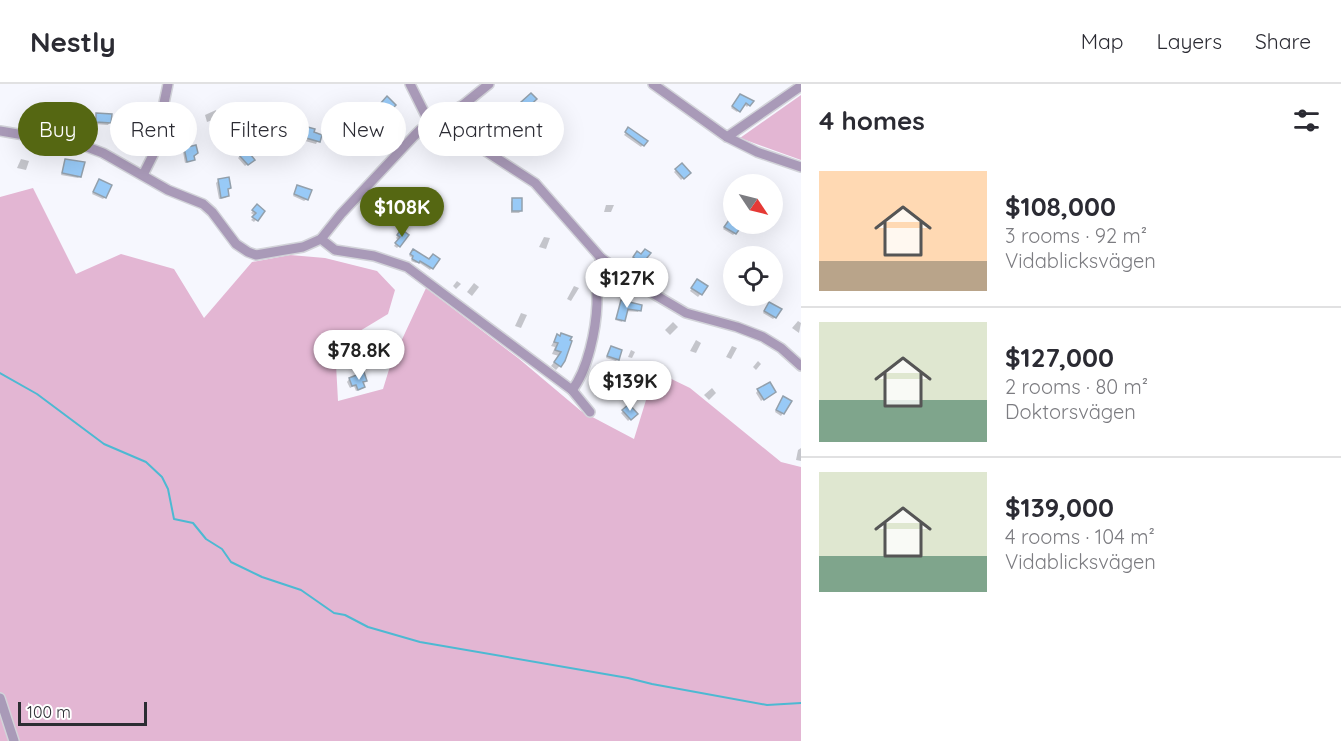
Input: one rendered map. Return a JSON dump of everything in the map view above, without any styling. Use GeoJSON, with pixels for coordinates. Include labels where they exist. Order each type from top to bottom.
{"type":"FeatureCollection","features":[{"type":"Feature","properties":{"kind":"street"},"geometry":{"type":"LineString","coordinates":[[143,175],[153,156],[168,84]]}},
{"type":"Feature","properties":{"kind":"street"},"geometry":{"type":"LineString","coordinates":[[410,84],[419,102]]}},
{"type":"Feature","properties":{"kind":"street"},"geometry":{"type":"LineString","coordinates":[[467,102],[489,84]]}},
{"type":"Feature","properties":{"kind":"street"},"geometry":{"type":"LineString","coordinates":[[653,84],[727,137],[757,152],[801,167]]}},
{"type":"Feature","properties":{"kind":"street"},"geometry":{"type":"LineString","coordinates":[[727,137],[801,86]]}},
{"type":"Feature","properties":{"kind":"street"},"geometry":{"type":"LineString","coordinates":[[0,131],[92,147],[168,190],[203,204],[212,212],[234,242],[251,254],[303,247],[321,239],[341,214],[418,132]]}},
{"type":"Feature","properties":{"kind":"street"},"geometry":{"type":"LineString","coordinates":[[493,156],[535,183],[601,258],[671,306],[763,337],[781,348],[801,366]]}},
{"type":"Feature","properties":{"kind":"street"},"geometry":{"type":"LineString","coordinates":[[321,239],[335,250],[374,256],[407,267],[573,390],[590,412]]}},
{"type":"Feature","properties":{"kind":"street"},"geometry":{"type":"LineString","coordinates":[[573,390],[584,368],[593,336],[597,307],[597,267],[601,258]]}},
{"type":"Feature","properties":{"kind":"street"},"geometry":{"type":"LineString","coordinates":[[0,698],[14,741]]}},
{"type":"Feature","properties":{"kind":"shaded area"},"geometry":{"type":"Polygon","coordinates":[[[801,95],[801,160],[740,138],[801,95]]]}},
{"type":"Feature","properties":{"kind":"shaded area"},"geometry":{"type":"Polygon","coordinates":[[[33,188],[76,274],[121,254],[174,269],[204,318],[252,262],[290,255],[325,258],[377,271],[395,290],[388,314],[335,346],[338,401],[383,389],[391,363],[426,288],[518,358],[581,411],[634,439],[655,371],[690,388],[781,462],[801,467],[801,741],[0,741],[0,197],[33,188]]]}},
{"type":"Feature","properties":{"kind":"building"},"geometry":{"type":"Polygon","coordinates":[[[531,93],[537,99],[534,102],[521,102],[531,93]]]}},
{"type":"Feature","properties":{"kind":"building"},"geometry":{"type":"Polygon","coordinates":[[[740,94],[754,101],[750,106],[746,103],[740,112],[732,106],[740,94]]]}},
{"type":"Feature","properties":{"kind":"building"},"geometry":{"type":"Polygon","coordinates":[[[387,96],[393,102],[382,102],[387,96]]]}},
{"type":"Feature","properties":{"kind":"building"},"geometry":{"type":"Polygon","coordinates":[[[98,113],[110,114],[110,123],[98,122],[98,113]]]}},
{"type":"Feature","properties":{"kind":"building"},"geometry":{"type":"Polygon","coordinates":[[[309,127],[321,135],[320,142],[309,139],[309,127]]]}},
{"type":"Feature","properties":{"kind":"building"},"geometry":{"type":"Polygon","coordinates":[[[628,127],[648,141],[644,146],[625,132],[628,127]]]}},
{"type":"Feature","properties":{"kind":"building"},"geometry":{"type":"Polygon","coordinates":[[[186,156],[194,156],[195,160],[187,162],[186,156]]]}},
{"type":"Feature","properties":{"kind":"building"},"geometry":{"type":"Polygon","coordinates":[[[240,156],[252,156],[255,160],[248,165],[240,156]]]}},
{"type":"Feature","properties":{"kind":"building"},"geometry":{"type":"Polygon","coordinates":[[[65,159],[85,162],[81,177],[62,173],[65,159]]]}},
{"type":"Feature","properties":{"kind":"building"},"geometry":{"type":"Polygon","coordinates":[[[682,163],[691,173],[684,179],[675,169],[682,163]]]}},
{"type":"Feature","properties":{"kind":"building"},"geometry":{"type":"Polygon","coordinates":[[[229,177],[231,188],[228,189],[229,196],[221,198],[218,179],[229,177]]]}},
{"type":"Feature","properties":{"kind":"building"},"geometry":{"type":"Polygon","coordinates":[[[99,179],[112,185],[106,198],[93,192],[99,179]]]}},
{"type":"Feature","properties":{"kind":"building"},"geometry":{"type":"Polygon","coordinates":[[[297,185],[312,190],[308,200],[294,194],[297,185]]]}},
{"type":"Feature","properties":{"kind":"building"},"geometry":{"type":"Polygon","coordinates":[[[512,198],[522,198],[522,211],[512,211],[512,198]]]}},
{"type":"Feature","properties":{"kind":"building"},"geometry":{"type":"Polygon","coordinates":[[[257,204],[265,211],[258,221],[252,217],[256,213],[252,210],[257,204]]]}},
{"type":"Feature","properties":{"kind":"building"},"geometry":{"type":"Polygon","coordinates":[[[401,229],[409,235],[400,247],[395,243],[400,237],[397,235],[401,229]]]}},
{"type":"Feature","properties":{"kind":"building"},"geometry":{"type":"Polygon","coordinates":[[[413,249],[429,259],[433,254],[440,259],[433,269],[412,259],[413,256],[410,254],[413,249]]]}},
{"type":"Feature","properties":{"kind":"building"},"geometry":{"type":"Polygon","coordinates":[[[645,249],[651,253],[642,264],[633,257],[637,251],[641,254],[645,249]]]}},
{"type":"Feature","properties":{"kind":"building"},"geometry":{"type":"Polygon","coordinates":[[[697,279],[708,286],[702,295],[691,288],[697,279]]]}},
{"type":"Feature","properties":{"kind":"building"},"geometry":{"type":"Polygon","coordinates":[[[621,300],[642,305],[641,311],[628,309],[625,321],[616,319],[621,300]]]}},
{"type":"Feature","properties":{"kind":"building"},"geometry":{"type":"Polygon","coordinates":[[[767,306],[776,306],[782,309],[776,318],[764,311],[767,306]]]}},
{"type":"Feature","properties":{"kind":"building"},"geometry":{"type":"Polygon","coordinates":[[[561,333],[572,337],[570,340],[572,341],[561,367],[554,362],[561,352],[555,350],[558,343],[554,342],[557,334],[560,336],[561,333]]]}},
{"type":"Feature","properties":{"kind":"building"},"geometry":{"type":"Polygon","coordinates":[[[611,346],[622,350],[619,360],[607,356],[611,346]]]}},
{"type":"Feature","properties":{"kind":"building"},"geometry":{"type":"Polygon","coordinates":[[[364,372],[367,381],[363,382],[365,387],[358,390],[356,385],[352,386],[349,378],[364,372]]]}},
{"type":"Feature","properties":{"kind":"building"},"geometry":{"type":"Polygon","coordinates":[[[770,382],[776,392],[764,400],[757,389],[770,382]]]}},
{"type":"Feature","properties":{"kind":"building"},"geometry":{"type":"Polygon","coordinates":[[[783,396],[792,401],[784,414],[776,410],[783,396]]]}},
{"type":"Feature","properties":{"kind":"building"},"geometry":{"type":"Polygon","coordinates":[[[629,404],[638,414],[631,420],[622,410],[629,404]]]}},
{"type":"Feature","properties":{"kind":"waterway"},"geometry":{"type":"LineString","coordinates":[[0,373],[37,394],[104,444],[146,462],[162,477],[168,489],[174,519],[193,523],[206,539],[222,549],[231,562],[262,577],[301,590],[334,613],[345,615],[368,627],[420,642],[767,705],[801,703]]}}]}
